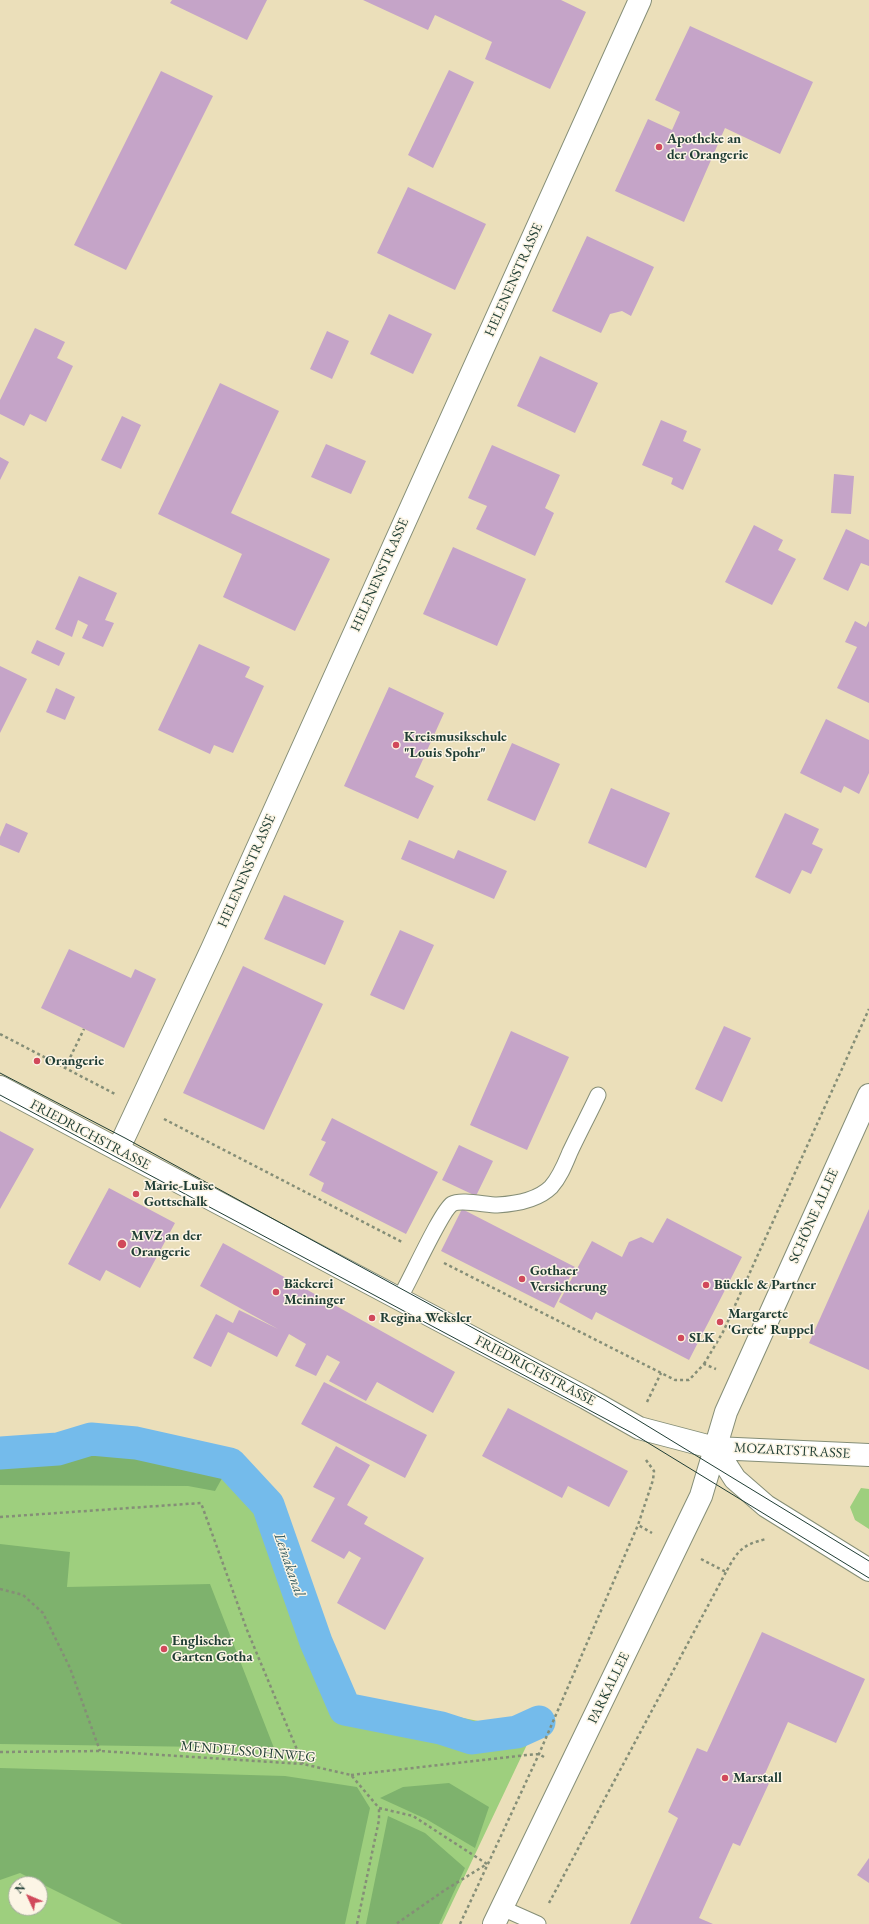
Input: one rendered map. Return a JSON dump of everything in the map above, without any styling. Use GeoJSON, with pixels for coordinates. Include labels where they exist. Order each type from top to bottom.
{"type":"FeatureCollection","features":[{"type":"Feature","properties":{"kind":"street","name":"HELENENSTRASSE"},"geometry":{"type":"LineString","coordinates":[[118,1150],[206,962],[640,0]]}},
{"type":"Feature","properties":{"kind":"street","name":"FRIEDRICHSTRASSE"},"geometry":{"type":"LineString","coordinates":[[0,1087],[639,1428],[716,1448]]}},
{"type":"Feature","properties":{"kind":"street","name":"SCHÖNE ALLEE"},"geometry":{"type":"LineString","coordinates":[[716,1448],[726,1412],[869,1095]]}},
{"type":"Feature","properties":{"kind":"street","name":"MOZARTSTRASSE"},"geometry":{"type":"LineString","coordinates":[[716,1448],[869,1454]]}},
{"type":"Feature","properties":{"kind":"street","name":"PARKALLEE"},"geometry":{"type":"LineString","coordinates":[[498,1916],[701,1496],[716,1448]]}},
{"type":"Feature","properties":{"kind":"street"},"geometry":{"type":"LineString","coordinates":[[716,1448],[735,1479],[766,1506],[869,1570]]}},
{"type":"Feature","properties":{"kind":"lane"},"geometry":{"type":"LineString","coordinates":[[399,1300],[445,1211],[453,1203],[512,1203],[530,1200],[551,1187],[560,1174],[598,1095]]}},
{"type":"Feature","properties":{"kind":"lane"},"geometry":{"type":"LineString","coordinates":[[498,1916],[538,1924]]}},
{"type":"Feature","properties":{"kind":"path"},"geometry":{"type":"LineString","coordinates":[[164,1119],[612,1350],[675,1380],[690,1380],[704,1364],[722,1332],[869,1009]]}},
{"type":"Feature","properties":{"kind":"path"},"geometry":{"type":"LineString","coordinates":[[65,1068],[84,1029]]}},
{"type":"Feature","properties":{"kind":"path"},"geometry":{"type":"LineString","coordinates":[[0,1034],[116,1094]]}},
{"type":"Feature","properties":{"kind":"path"},"geometry":{"type":"LineString","coordinates":[[704,1364],[741,1380]]}},
{"type":"Feature","properties":{"kind":"path"},"geometry":{"type":"LineString","coordinates":[[460,1924],[539,1754],[638,1525],[653,1480],[654,1471],[651,1465],[641,1457]]}},
{"type":"Feature","properties":{"kind":"path"},"geometry":{"type":"LineString","coordinates":[[0,1517],[201,1503],[248,1630],[303,1764]]}},
{"type":"Feature","properties":{"kind":"path"},"geometry":{"type":"LineString","coordinates":[[638,1525],[726,1572]]}},
{"type":"Feature","properties":{"kind":"path"},"geometry":{"type":"LineString","coordinates":[[538,1924],[736,1553],[751,1543],[770,1538]]}},
{"type":"Feature","properties":{"kind":"path"},"geometry":{"type":"LineString","coordinates":[[0,1589],[23,1595],[43,1613],[70,1668],[100,1751]]}},
{"type":"Feature","properties":{"kind":"path","name":"MENDELSSOHNWEG"},"geometry":{"type":"LineString","coordinates":[[0,1752],[100,1751],[303,1764],[351,1775],[527,1754]]}},
{"type":"Feature","properties":{"kind":"path"},"geometry":{"type":"LineString","coordinates":[[351,1775],[379,1808],[413,1816],[487,1864]]}},
{"type":"Feature","properties":{"kind":"path"},"geometry":{"type":"LineString","coordinates":[[357,1924],[379,1820],[379,1808]]}},
{"type":"Feature","properties":{"kind":"path"},"geometry":{"type":"LineString","coordinates":[[396,1924],[445,1890],[487,1864]]}},
{"type":"Feature","properties":{"kind":"green space","name":"Englischer Garten Gotha"},"geometry":{"type":"Polygon","coordinates":[[[85,1430],[232,1461],[274,1504],[307,1603],[349,1695],[533,1732],[442,1924],[0,1924],[0,1444],[85,1430]]]}},
{"type":"Feature","properties":{"kind":"green space"},"geometry":{"type":"Polygon","coordinates":[[[85,1432],[231,1462],[215,1491],[188,1486],[0,1485],[0,1445],[85,1432]]]}},
{"type":"Feature","properties":{"kind":"green space"},"geometry":{"type":"Polygon","coordinates":[[[861,1488],[869,1489],[869,1529],[855,1520],[850,1507],[861,1488]]]}},
{"type":"Feature","properties":{"kind":"green space"},"geometry":{"type":"Polygon","coordinates":[[[0,1544],[70,1552],[67,1587],[210,1584],[274,1748],[0,1744],[0,1544]]]}},
{"type":"Feature","properties":{"kind":"green space"},"geometry":{"type":"Polygon","coordinates":[[[0,1768],[285,1776],[357,1787],[370,1808],[345,1924],[122,1924],[48,1887],[48,1876],[26,1876],[20,1873],[0,1880],[0,1768]]]}},
{"type":"Feature","properties":{"kind":"green space"},"geometry":{"type":"Polygon","coordinates":[[[449,1783],[489,1807],[475,1848],[426,1819],[380,1798],[403,1787],[449,1783]]]}},
{"type":"Feature","properties":{"kind":"green space"},"geometry":{"type":"Polygon","coordinates":[[[388,1816],[425,1833],[465,1868],[439,1924],[366,1924],[388,1816]]]}},
{"type":"Feature","properties":{"kind":"building"},"geometry":{"type":"Polygon","coordinates":[[[172,0],[267,0],[247,40],[170,3],[172,0]]]}},
{"type":"Feature","properties":{"kind":"building"},"geometry":{"type":"Polygon","coordinates":[[[363,0],[561,0],[586,12],[550,89],[485,59],[492,42],[435,15],[428,30],[363,0]]]}},
{"type":"Feature","properties":{"kind":"building"},"geometry":{"type":"Polygon","coordinates":[[[690,26],[813,82],[780,154],[725,128],[684,222],[615,191],[648,119],[672,130],[680,112],[655,100],[690,26]]]}},
{"type":"Feature","properties":{"kind":"building"},"geometry":{"type":"Polygon","coordinates":[[[449,70],[474,82],[433,168],[408,155],[449,70]]]}},
{"type":"Feature","properties":{"kind":"building"},"geometry":{"type":"Polygon","coordinates":[[[161,71],[213,96],[126,270],[74,245],[161,71]]]}},
{"type":"Feature","properties":{"kind":"building"},"geometry":{"type":"Polygon","coordinates":[[[408,187],[486,224],[455,290],[377,253],[408,187]]]}},
{"type":"Feature","properties":{"kind":"building"},"geometry":{"type":"Polygon","coordinates":[[[587,236],[654,267],[631,316],[622,311],[610,314],[601,333],[552,311],[587,236]]]}},
{"type":"Feature","properties":{"kind":"building"},"geometry":{"type":"Polygon","coordinates":[[[389,314],[432,334],[413,374],[370,354],[389,314]]]}},
{"type":"Feature","properties":{"kind":"building"},"geometry":{"type":"Polygon","coordinates":[[[35,328],[65,342],[57,358],[73,366],[46,422],[30,414],[24,426],[0,414],[0,400],[35,328]]]}},
{"type":"Feature","properties":{"kind":"building"},"geometry":{"type":"Polygon","coordinates":[[[327,331],[349,341],[332,379],[310,369],[327,331]]]}},
{"type":"Feature","properties":{"kind":"building"},"geometry":{"type":"Polygon","coordinates":[[[540,356],[598,383],[575,433],[517,406],[540,356]]]}},
{"type":"Feature","properties":{"kind":"building"},"geometry":{"type":"Polygon","coordinates":[[[220,383],[279,411],[231,513],[330,559],[295,631],[223,597],[242,554],[158,514],[220,383]]]}},
{"type":"Feature","properties":{"kind":"building"},"geometry":{"type":"Polygon","coordinates":[[[122,416],[141,425],[121,469],[101,460],[122,416]]]}},
{"type":"Feature","properties":{"kind":"building"},"geometry":{"type":"Polygon","coordinates":[[[661,420],[687,431],[683,441],[701,449],[683,490],[671,484],[673,478],[642,465],[661,420]]]}},
{"type":"Feature","properties":{"kind":"building"},"geometry":{"type":"Polygon","coordinates":[[[326,444],[366,461],[351,494],[311,477],[326,444]]]}},
{"type":"Feature","properties":{"kind":"building"},"geometry":{"type":"Polygon","coordinates":[[[492,445],[560,475],[545,508],[554,513],[535,556],[476,529],[487,506],[468,498],[492,445]]]}},
{"type":"Feature","properties":{"kind":"building"},"geometry":{"type":"Polygon","coordinates":[[[0,457],[9,462],[0,480],[0,457]]]}},
{"type":"Feature","properties":{"kind":"building"},"geometry":{"type":"Polygon","coordinates":[[[834,474],[854,476],[851,514],[831,513],[834,474]]]}},
{"type":"Feature","properties":{"kind":"building"},"geometry":{"type":"Polygon","coordinates":[[[754,525],[783,540],[778,550],[796,559],[772,605],[725,582],[754,525]]]}},
{"type":"Feature","properties":{"kind":"building"},"geometry":{"type":"Polygon","coordinates":[[[846,529],[869,540],[869,566],[861,563],[848,591],[823,579],[846,529]]]}},
{"type":"Feature","properties":{"kind":"building"},"geometry":{"type":"Polygon","coordinates":[[[453,547],[526,579],[497,646],[423,614],[453,547]]]}},
{"type":"Feature","properties":{"kind":"building"},"geometry":{"type":"Polygon","coordinates":[[[79,576],[117,593],[105,620],[114,623],[103,647],[82,638],[88,625],[78,620],[72,637],[55,629],[79,576]]]}},
{"type":"Feature","properties":{"kind":"building"},"geometry":{"type":"Polygon","coordinates":[[[855,621],[866,627],[869,621],[869,703],[837,688],[857,647],[845,642],[855,621]]]}},
{"type":"Feature","properties":{"kind":"building"},"geometry":{"type":"Polygon","coordinates":[[[37,640],[65,653],[59,666],[31,653],[37,640]]]}},
{"type":"Feature","properties":{"kind":"building"},"geometry":{"type":"Polygon","coordinates":[[[199,644],[250,667],[245,677],[264,686],[233,753],[214,745],[210,754],[158,730],[199,644]]]}},
{"type":"Feature","properties":{"kind":"building"},"geometry":{"type":"Polygon","coordinates":[[[0,666],[27,679],[0,733],[0,666]]]}},
{"type":"Feature","properties":{"kind":"building","name":"Kreismusikschule \"Louis Spohr\""},"geometry":{"type":"Polygon","coordinates":[[[389,687],[444,713],[415,777],[434,786],[418,819],[344,786],[389,687]]]}},
{"type":"Feature","properties":{"kind":"building"},"geometry":{"type":"Polygon","coordinates":[[[56,688],[75,697],[65,720],[46,712],[56,688]]]}},
{"type":"Feature","properties":{"kind":"building"},"geometry":{"type":"Polygon","coordinates":[[[826,719],[869,740],[869,773],[859,794],[844,786],[841,793],[800,773],[826,719]]]}},
{"type":"Feature","properties":{"kind":"building"},"geometry":{"type":"Polygon","coordinates":[[[512,743],[560,764],[535,821],[487,800],[512,743]]]}},
{"type":"Feature","properties":{"kind":"building"},"geometry":{"type":"Polygon","coordinates":[[[611,788],[670,813],[646,868],[588,843],[611,788]]]}},
{"type":"Feature","properties":{"kind":"building"},"geometry":{"type":"Polygon","coordinates":[[[785,813],[819,829],[812,844],[823,849],[811,874],[802,870],[790,894],[755,877],[785,813]]]}},
{"type":"Feature","properties":{"kind":"building"},"geometry":{"type":"Polygon","coordinates":[[[6,823],[28,833],[19,853],[0,845],[0,837],[6,823]]]}},
{"type":"Feature","properties":{"kind":"building"},"geometry":{"type":"Polygon","coordinates":[[[409,840],[454,859],[458,850],[507,871],[494,899],[401,859],[409,840]]]}},
{"type":"Feature","properties":{"kind":"building"},"geometry":{"type":"Polygon","coordinates":[[[284,895],[344,921],[325,965],[264,939],[284,895]]]}},
{"type":"Feature","properties":{"kind":"building"},"geometry":{"type":"Polygon","coordinates":[[[400,930],[434,945],[404,1010],[370,995],[400,930]]]}},
{"type":"Feature","properties":{"kind":"building"},"geometry":{"type":"Polygon","coordinates":[[[69,949],[131,978],[135,969],[156,979],[124,1048],[41,1008],[69,949]]]}},
{"type":"Feature","properties":{"kind":"building"},"geometry":{"type":"Polygon","coordinates":[[[243,966],[323,1004],[264,1130],[183,1093],[243,966]]]}},
{"type":"Feature","properties":{"kind":"building"},"geometry":{"type":"Polygon","coordinates":[[[724,1026],[751,1038],[722,1102],[695,1089],[724,1026]]]}},
{"type":"Feature","properties":{"kind":"building"},"geometry":{"type":"Polygon","coordinates":[[[511,1031],[569,1057],[527,1150],[470,1125],[511,1031]]]}},
{"type":"Feature","properties":{"kind":"building"},"geometry":{"type":"Polygon","coordinates":[[[332,1118],[438,1172],[406,1234],[321,1191],[324,1183],[309,1175],[326,1142],[321,1140],[332,1118]]]}},
{"type":"Feature","properties":{"kind":"building"},"geometry":{"type":"Polygon","coordinates":[[[0,1131],[34,1149],[0,1209],[0,1131]]]}},
{"type":"Feature","properties":{"kind":"building"},"geometry":{"type":"Polygon","coordinates":[[[459,1145],[493,1161],[476,1196],[442,1180],[459,1145]]]}},
{"type":"Feature","properties":{"kind":"building","name":"MVZ an der Orangerie"},"geometry":{"type":"Polygon","coordinates":[[[109,1188],[175,1223],[140,1288],[106,1270],[100,1281],[68,1264],[109,1188]]]}},
{"type":"Feature","properties":{"kind":"building"},"geometry":{"type":"Polygon","coordinates":[[[462,1209],[575,1267],[554,1308],[441,1251],[462,1209]]]}},
{"type":"Feature","properties":{"kind":"building"},"geometry":{"type":"Polygon","coordinates":[[[869,1209],[869,1370],[809,1343],[869,1209]]]}},
{"type":"Feature","properties":{"kind":"building"},"geometry":{"type":"Polygon","coordinates":[[[667,1218],[742,1257],[689,1360],[596,1312],[592,1320],[559,1302],[592,1241],[622,1257],[629,1242],[641,1237],[653,1243],[667,1218]]]}},
{"type":"Feature","properties":{"kind":"building"},"geometry":{"type":"Polygon","coordinates":[[[223,1243],[455,1372],[433,1413],[377,1382],[366,1401],[329,1381],[340,1362],[327,1355],[316,1376],[295,1366],[306,1344],[289,1334],[277,1357],[228,1332],[211,1367],[193,1358],[216,1314],[233,1323],[239,1310],[278,1329],[200,1286],[223,1243]]]}},
{"type":"Feature","properties":{"kind":"building"},"geometry":{"type":"Polygon","coordinates":[[[324,1382],[427,1435],[405,1478],[301,1424],[324,1382]]]}},
{"type":"Feature","properties":{"kind":"building"},"geometry":{"type":"Polygon","coordinates":[[[508,1408],[628,1471],[609,1507],[568,1486],[562,1498],[482,1456],[508,1408]]]}},
{"type":"Feature","properties":{"kind":"building"},"geometry":{"type":"Polygon","coordinates":[[[336,1446],[370,1465],[347,1505],[368,1517],[364,1524],[424,1558],[385,1630],[337,1603],[361,1558],[349,1551],[344,1559],[311,1541],[335,1498],[313,1487],[336,1446]]]}},
{"type":"Feature","properties":{"kind":"building","name":"Marstall"},"geometry":{"type":"Polygon","coordinates":[[[762,1632],[865,1679],[836,1743],[788,1722],[764,1776],[771,1779],[740,1846],[733,1843],[699,1918],[713,1924],[630,1924],[678,1818],[668,1812],[697,1748],[707,1752],[762,1632]]]}},
{"type":"Feature","properties":{"kind":"building"},"geometry":{"type":"Polygon","coordinates":[[[869,1858],[869,1883],[857,1875],[869,1858]]]}},
{"type":"Feature","properties":{"kind":"waterway","name":"Leinakanal"},"geometry":{"type":"LineString","coordinates":[[0,1453],[58,1449],[91,1439],[136,1443],[230,1464],[268,1505],[316,1642],[345,1709],[441,1728],[472,1738],[517,1732],[539,1722]]}},
{"type":"Feature","properties":{"kind":"tram line"},"geometry":{"type":"LineString","coordinates":[[0,1073],[125,1138],[605,1400],[869,1561]]}},
{"type":"Feature","properties":{"kind":"tram line"},"geometry":{"type":"LineString","coordinates":[[0,1095],[632,1433],[869,1578]]}},
{"type":"Feature","properties":{"kind":"place","name":"Apotheke an der Orangerie"},"geometry":{"type":"Point","coordinates":[659,147]}},
{"type":"Feature","properties":{"kind":"place","name":"Kreismusikschule \"Louis Spohr\""},"geometry":{"type":"Point","coordinates":[396,745]}},
{"type":"Feature","properties":{"kind":"place","name":"Orangerie"},"geometry":{"type":"Point","coordinates":[37,1061]}},
{"type":"Feature","properties":{"kind":"place","name":"Marie-Luise Gottschalk"},"geometry":{"type":"Point","coordinates":[136,1194]}},
{"type":"Feature","properties":{"kind":"place","name":"MVZ an der Orangerie"},"geometry":{"type":"Point","coordinates":[122,1244]}},
{"type":"Feature","properties":{"kind":"place","name":"Gothaer Versicherung"},"geometry":{"type":"Point","coordinates":[522,1279]}},
{"type":"Feature","properties":{"kind":"place","name":"Bückle & Partner"},"geometry":{"type":"Point","coordinates":[706,1285]}},
{"type":"Feature","properties":{"kind":"place","name":"Bäckerei Meininger"},"geometry":{"type":"Point","coordinates":[276,1292]}},
{"type":"Feature","properties":{"kind":"place","name":"Regina Weksler"},"geometry":{"type":"Point","coordinates":[372,1318]}},
{"type":"Feature","properties":{"kind":"place","name":"Margarete 'Grete' Ruppel"},"geometry":{"type":"Point","coordinates":[720,1322]}},
{"type":"Feature","properties":{"kind":"place","name":"SLK"},"geometry":{"type":"Point","coordinates":[681,1338]}},
{"type":"Feature","properties":{"kind":"place","name":"Englischer Garten Gotha"},"geometry":{"type":"Point","coordinates":[164,1649]}},
{"type":"Feature","properties":{"kind":"place","name":"Marstall"},"geometry":{"type":"Point","coordinates":[725,1778]}}]}
